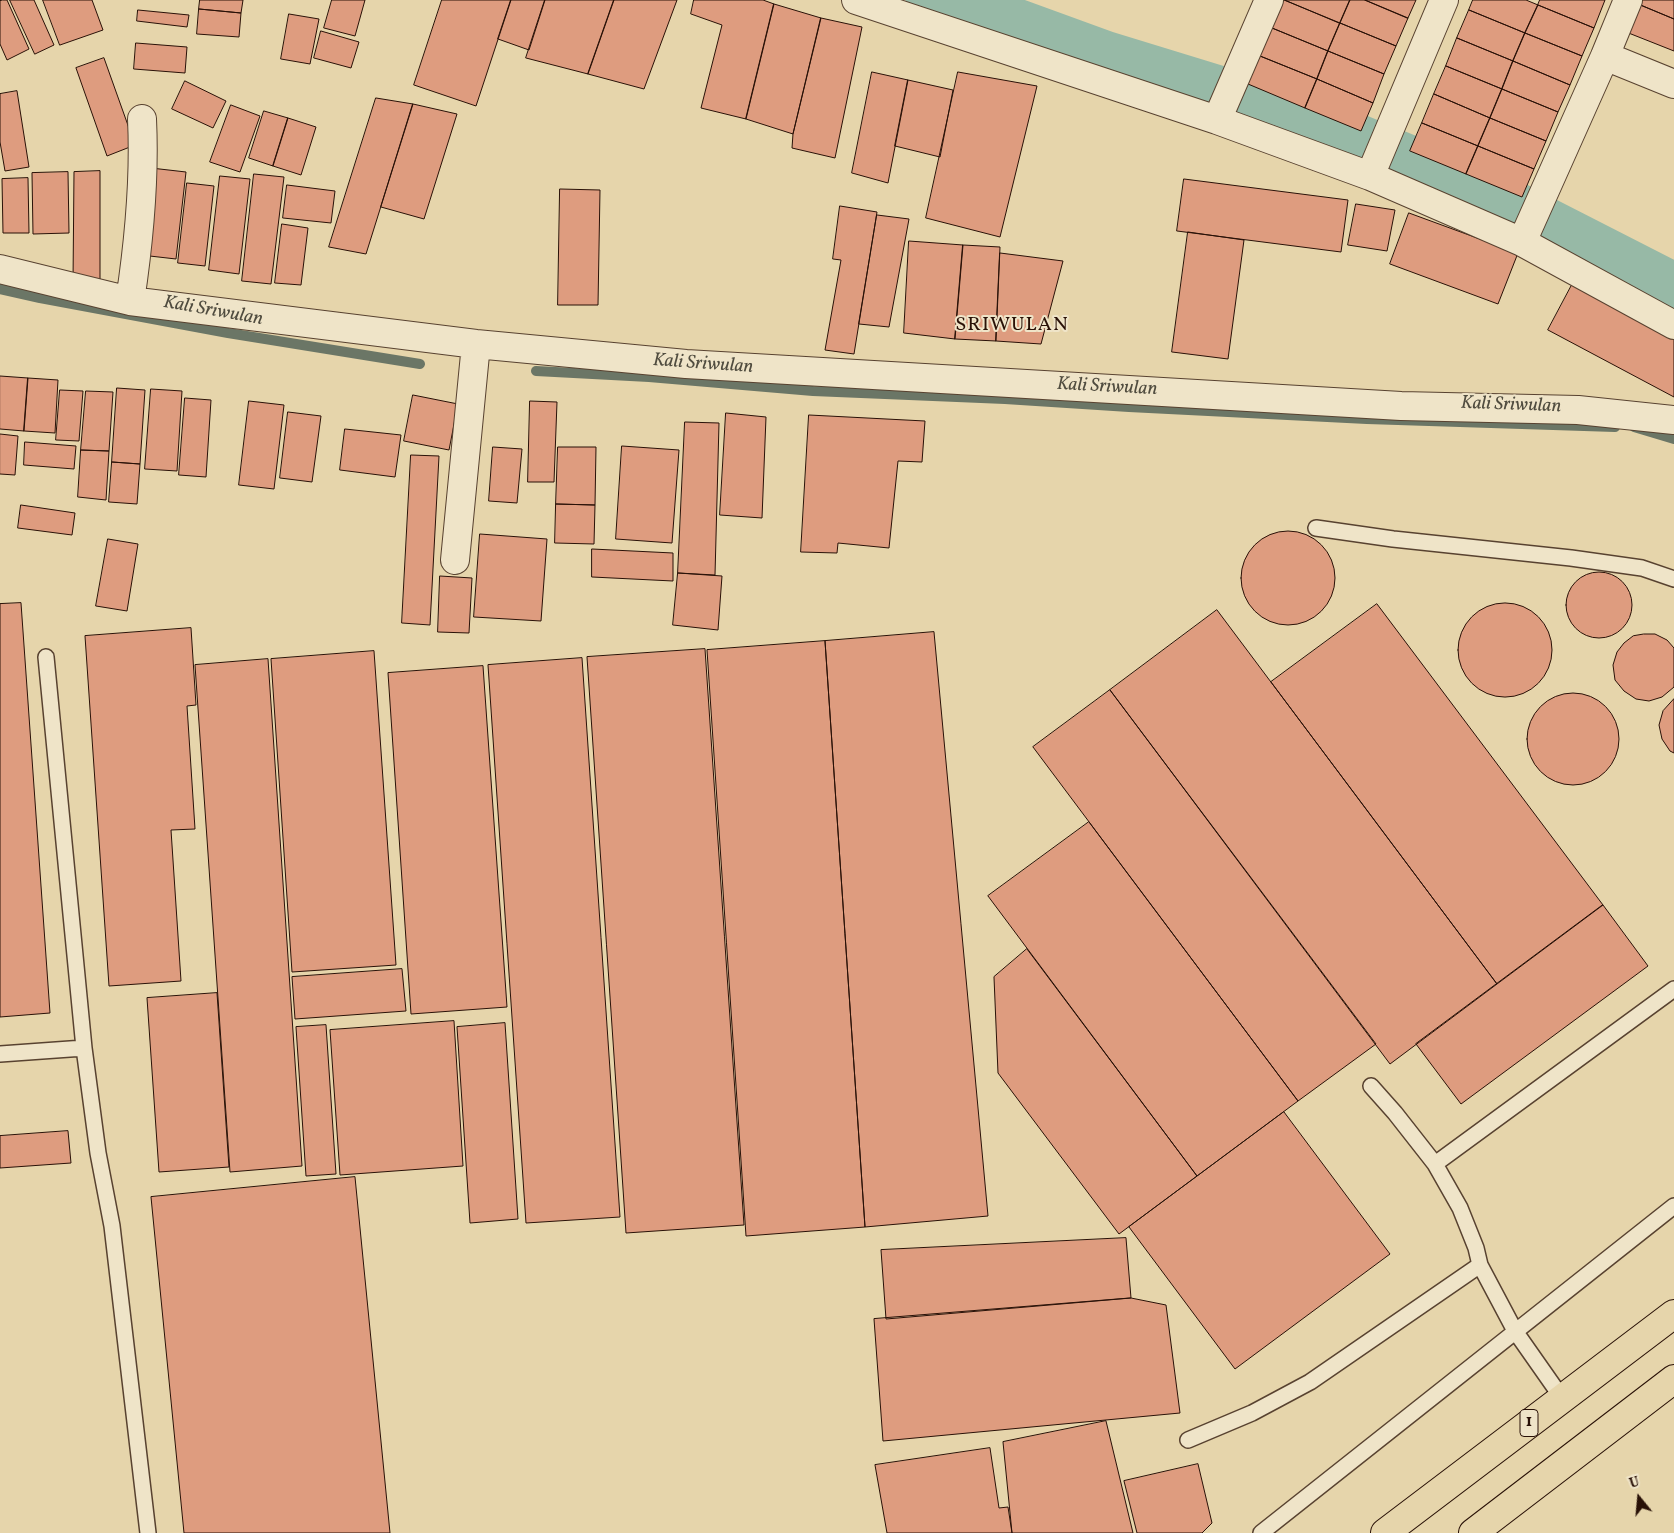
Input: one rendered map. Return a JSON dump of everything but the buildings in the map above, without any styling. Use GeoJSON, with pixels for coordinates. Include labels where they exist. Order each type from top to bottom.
{"type":"FeatureCollection","features":[{"type":"Feature","properties":{"kind":"highway","name":"1"},"geometry":{"type":"LineString","coordinates":[[1385,1533],[1674,1314]]}},
{"type":"Feature","properties":{"kind":"highway"},"geometry":{"type":"LineString","coordinates":[[1473,1533],[1674,1379]]}},
{"type":"Feature","properties":{"kind":"street"},"geometry":{"type":"LineString","coordinates":[[856,0],[918,10],[1223,105],[1377,161],[1530,225],[1674,325]]}},
{"type":"Feature","properties":{"kind":"street"},"geometry":{"type":"LineString","coordinates":[[1223,105],[1269,0]]}},
{"type":"Feature","properties":{"kind":"street"},"geometry":{"type":"LineString","coordinates":[[1377,161],[1444,0]]}},
{"type":"Feature","properties":{"kind":"street"},"geometry":{"type":"LineString","coordinates":[[1530,225],[1628,0]]}},
{"type":"Feature","properties":{"kind":"street"},"geometry":{"type":"LineString","coordinates":[[1605,56],[1674,84]]}},
{"type":"Feature","properties":{"kind":"street"},"geometry":{"type":"LineString","coordinates":[[130,301],[139,226],[144,153],[142,119]]}},
{"type":"Feature","properties":{"kind":"street"},"geometry":{"type":"LineString","coordinates":[[0,269],[130,301],[476,344],[696,364],[1401,406],[1578,410],[1674,420]]}},
{"type":"Feature","properties":{"kind":"street"},"geometry":{"type":"LineString","coordinates":[[455,560],[476,344]]}},
{"type":"Feature","properties":{"kind":"lane"},"geometry":{"type":"LineString","coordinates":[[1316,528],[1393,539],[1571,558],[1642,568],[1674,579]]}},
{"type":"Feature","properties":{"kind":"lane"},"geometry":{"type":"LineString","coordinates":[[46,657],[84,1048],[98,1153],[112,1226],[148,1533]]}},
{"type":"Feature","properties":{"kind":"lane"},"geometry":{"type":"LineString","coordinates":[[1435,1164],[1674,989]]}},
{"type":"Feature","properties":{"kind":"lane"},"geometry":{"type":"LineString","coordinates":[[0,1054],[84,1048]]}},
{"type":"Feature","properties":{"kind":"lane"},"geometry":{"type":"LineString","coordinates":[[1371,1086],[1435,1164],[1460,1208],[1476,1248],[1480,1266],[1515,1331],[1562,1398]]}},
{"type":"Feature","properties":{"kind":"lane"},"geometry":{"type":"LineString","coordinates":[[1261,1533],[1674,1206]]}},
{"type":"Feature","properties":{"kind":"lane"},"geometry":{"type":"LineString","coordinates":[[1188,1440],[1252,1413],[1310,1382],[1480,1266]]}},
{"type":"Feature","properties":{"kind":"waterway"},"geometry":{"type":"LineString","coordinates":[[936,0],[1103,61],[1302,122],[1482,196],[1674,294]]}},
{"type":"Feature","properties":{"kind":"waterway","name":"Kali Sriwulan"},"geometry":{"type":"LineString","coordinates":[[0,289],[228,333],[420,364]]}},
{"type":"Feature","properties":{"kind":"waterway","name":"Kali Sriwulan"},"geometry":{"type":"LineString","coordinates":[[536,371],[649,377],[813,391],[1005,399],[1367,419],[1615,427]]}},
{"type":"Feature","properties":{"kind":"waterway","name":"Kali Sriwulan"},"geometry":{"type":"LineString","coordinates":[[1634,427],[1674,439]]}},
{"type":"Feature","properties":{"kind":"district","name":"SRIWULAN"},"geometry":{"type":"Point","coordinates":[1012,326]}}]}
